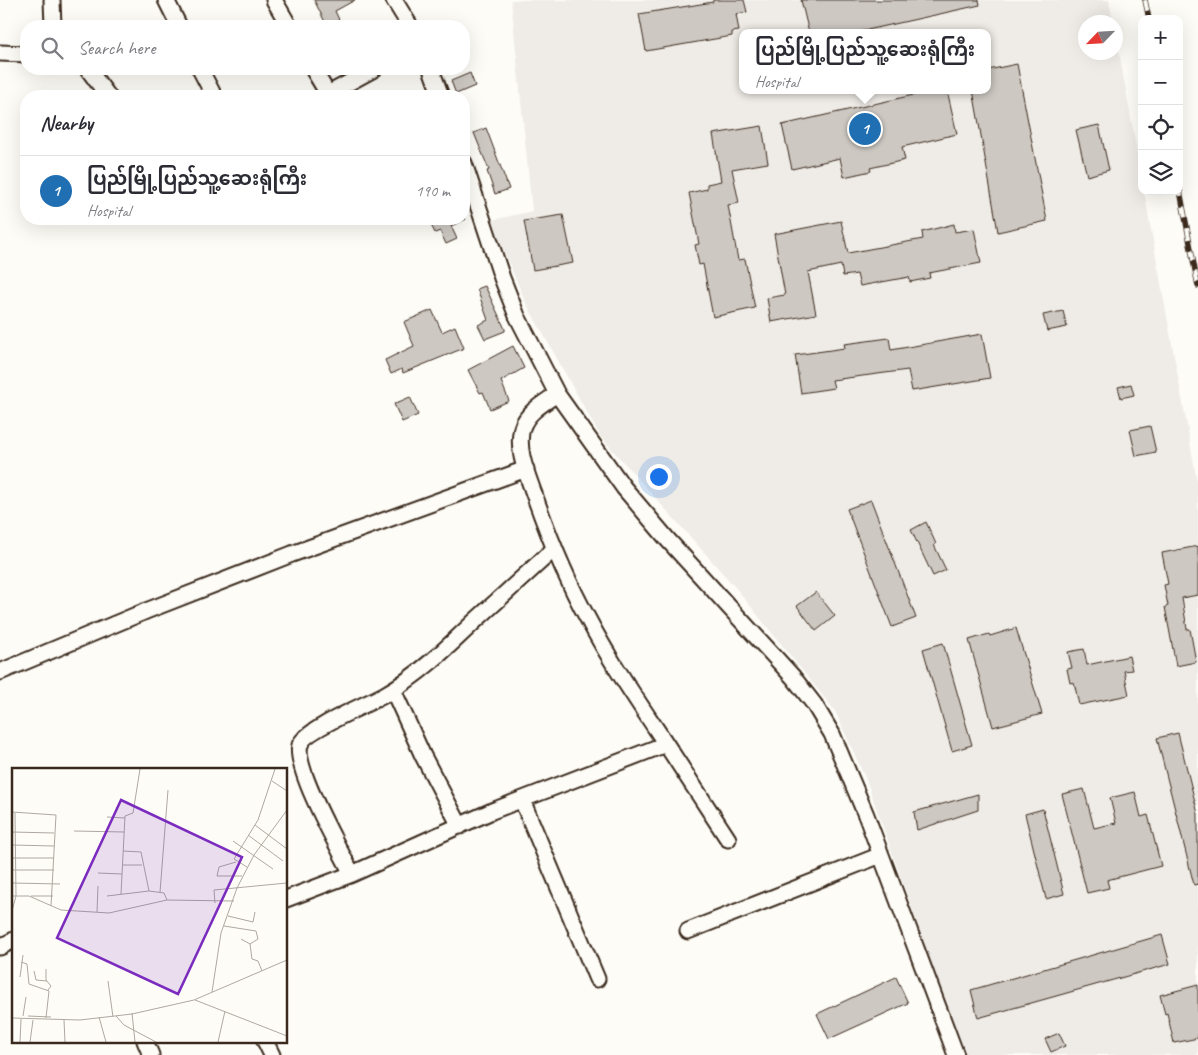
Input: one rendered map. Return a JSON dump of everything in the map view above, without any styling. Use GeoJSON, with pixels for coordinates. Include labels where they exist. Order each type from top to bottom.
{"type":"FeatureCollection","features":[{"type":"Feature","properties":{"kind":"street"},"geometry":{"type":"LineString","coordinates":[[52,0],[54,20]]}},
{"type":"Feature","properties":{"kind":"street"},"geometry":{"type":"LineString","coordinates":[[166,0],[176,20]]}},
{"type":"Feature","properties":{"kind":"street"},"geometry":{"type":"LineString","coordinates":[[274,0],[286,20]]}},
{"type":"Feature","properties":{"kind":"street"},"geometry":{"type":"LineString","coordinates":[[394,0],[406,20]]}},
{"type":"Feature","properties":{"kind":"street"},"geometry":{"type":"LineString","coordinates":[[0,53],[20,54]]}},
{"type":"Feature","properties":{"kind":"street"},"geometry":{"type":"LineString","coordinates":[[92,75],[104,90]]}},
{"type":"Feature","properties":{"kind":"street"},"geometry":{"type":"LineString","coordinates":[[203,75],[211,90]]}},
{"type":"Feature","properties":{"kind":"street"},"geometry":{"type":"LineString","coordinates":[[317,75],[326,90]]}},
{"type":"Feature","properties":{"kind":"street"},"geometry":{"type":"LineString","coordinates":[[335,90],[363,75]]}},
{"type":"Feature","properties":{"kind":"street"},"geometry":{"type":"LineString","coordinates":[[432,75],[439,90]]}},
{"type":"Feature","properties":{"kind":"street"},"geometry":{"type":"LineString","coordinates":[[470,181],[502,278],[521,325],[557,394],[624,488],[674,547],[793,677],[814,704],[832,734],[881,855],[956,1055]]}},
{"type":"Feature","properties":{"kind":"street"},"geometry":{"type":"LineString","coordinates":[[557,394],[536,408],[527,418],[522,428],[521,450],[554,549],[588,619],[637,702],[728,840]]}},
{"type":"Feature","properties":{"kind":"street"},"geometry":{"type":"LineString","coordinates":[[0,672],[146,611],[292,554],[526,468]]}},
{"type":"Feature","properties":{"kind":"street"},"geometry":{"type":"LineString","coordinates":[[352,874],[308,782],[299,753],[303,738],[316,729],[393,690],[420,670],[554,549]]}},
{"type":"Feature","properties":{"kind":"street"},"geometry":{"type":"LineString","coordinates":[[393,690],[423,756],[460,826]]}},
{"type":"Feature","properties":{"kind":"street"},"geometry":{"type":"LineString","coordinates":[[288,898],[352,874],[522,800],[666,744]]}},
{"type":"Feature","properties":{"kind":"street"},"geometry":{"type":"LineString","coordinates":[[522,800],[597,979]]}},
{"type":"Feature","properties":{"kind":"street"},"geometry":{"type":"LineString","coordinates":[[688,932],[881,855]]}},
{"type":"Feature","properties":{"kind":"street"},"geometry":{"type":"LineString","coordinates":[[0,946],[12,941]]}},
{"type":"Feature","properties":{"kind":"street"},"geometry":{"type":"LineString","coordinates":[[145,1042],[151,1055]]}},
{"type":"Feature","properties":{"kind":"street"},"geometry":{"type":"LineString","coordinates":[[266,1042],[272,1055]]}},
{"type":"Feature","properties":{"kind":"shaded area"},"geometry":{"type":"Polygon","coordinates":[[[511,0],[1109,0],[1112,15],[1078,15],[1078,60],[1120,60],[1138,157],[1138,195],[1145,195],[1198,486],[1198,1055],[967,1055],[933,968],[867,782],[835,711],[735,587],[600,436],[526,303],[502,247],[493,220],[532,211],[511,0]]]}},
{"type":"Feature","properties":{"kind":"building"},"geometry":{"type":"Polygon","coordinates":[[[314,0],[355,0],[335,11],[339,20],[324,20],[314,0]]]}},
{"type":"Feature","properties":{"kind":"building"},"geometry":{"type":"Polygon","coordinates":[[[713,0],[744,0],[747,12],[736,14],[739,31],[732,32],[732,36],[646,51],[639,14],[713,2],[713,0]]]}},
{"type":"Feature","properties":{"kind":"building"},"geometry":{"type":"Polygon","coordinates":[[[801,0],[979,0],[980,5],[872,29],[808,29],[801,0]]]}},
{"type":"Feature","properties":{"kind":"building"},"geometry":{"type":"Polygon","coordinates":[[[1017,64],[1047,221],[998,232],[974,94],[991,94],[991,69],[1017,64]]]}},
{"type":"Feature","properties":{"kind":"building"},"geometry":{"type":"Polygon","coordinates":[[[470,73],[475,86],[466,90],[454,90],[451,81],[470,75],[470,73]]]}},
{"type":"Feature","properties":{"kind":"building"},"geometry":{"type":"Polygon","coordinates":[[[918,94],[948,94],[957,134],[902,147],[905,160],[870,168],[871,171],[844,177],[840,158],[792,169],[782,125],[918,94]]]}},
{"type":"Feature","properties":{"kind":"building"},"geometry":{"type":"Polygon","coordinates":[[[1099,125],[1109,170],[1087,176],[1076,130],[1099,125]]]}},
{"type":"Feature","properties":{"kind":"building"},"geometry":{"type":"Polygon","coordinates":[[[762,126],[768,163],[732,169],[739,203],[728,205],[738,260],[745,259],[755,308],[713,317],[703,264],[699,265],[695,245],[699,244],[689,193],[707,189],[707,184],[721,181],[713,134],[762,126]]]}},
{"type":"Feature","properties":{"kind":"building"},"geometry":{"type":"Polygon","coordinates":[[[486,128],[509,189],[495,194],[487,171],[489,170],[474,133],[486,128]]]}},
{"type":"Feature","properties":{"kind":"building"},"geometry":{"type":"Polygon","coordinates":[[[563,215],[573,263],[533,270],[524,221],[563,215]]]}},
{"type":"Feature","properties":{"kind":"building"},"geometry":{"type":"Polygon","coordinates":[[[841,221],[848,253],[923,239],[922,232],[954,224],[955,232],[974,229],[981,263],[929,273],[930,278],[910,282],[909,277],[860,286],[857,274],[843,276],[841,265],[808,272],[816,314],[771,322],[767,298],[785,295],[774,234],[841,221]]]}},
{"type":"Feature","properties":{"kind":"building"},"geometry":{"type":"Polygon","coordinates":[[[431,225],[453,225],[451,226],[457,239],[446,244],[440,231],[435,233],[431,225]]]}},
{"type":"Feature","properties":{"kind":"building"},"geometry":{"type":"Polygon","coordinates":[[[485,286],[505,331],[485,339],[478,325],[488,320],[477,289],[485,286]]]}},
{"type":"Feature","properties":{"kind":"building"},"geometry":{"type":"Polygon","coordinates":[[[432,310],[442,332],[455,326],[464,348],[403,373],[402,369],[391,374],[385,360],[414,346],[404,322],[432,310]]]}},
{"type":"Feature","properties":{"kind":"building"},"geometry":{"type":"Polygon","coordinates":[[[1063,311],[1067,327],[1047,331],[1043,315],[1063,311]]]}},
{"type":"Feature","properties":{"kind":"building"},"geometry":{"type":"Polygon","coordinates":[[[982,334],[990,378],[912,391],[908,370],[832,380],[834,388],[801,393],[795,355],[845,348],[844,344],[889,338],[891,350],[982,334]]]}},
{"type":"Feature","properties":{"kind":"building"},"geometry":{"type":"Polygon","coordinates":[[[513,346],[524,368],[501,381],[509,401],[490,409],[483,392],[480,393],[468,370],[513,346]]]}},
{"type":"Feature","properties":{"kind":"building"},"geometry":{"type":"Polygon","coordinates":[[[1131,384],[1134,395],[1121,398],[1118,387],[1131,384]]]}},
{"type":"Feature","properties":{"kind":"building"},"geometry":{"type":"Polygon","coordinates":[[[410,397],[418,415],[402,422],[394,404],[410,397]]]}},
{"type":"Feature","properties":{"kind":"building"},"geometry":{"type":"Polygon","coordinates":[[[1150,426],[1156,452],[1136,456],[1130,430],[1150,426]]]}},
{"type":"Feature","properties":{"kind":"building"},"geometry":{"type":"Polygon","coordinates":[[[871,500],[916,618],[892,627],[847,509],[871,500]]]}},
{"type":"Feature","properties":{"kind":"building"},"geometry":{"type":"Polygon","coordinates":[[[926,522],[946,570],[933,576],[911,530],[926,522]]]}},
{"type":"Feature","properties":{"kind":"building"},"geometry":{"type":"Polygon","coordinates":[[[1198,546],[1198,595],[1182,598],[1187,629],[1190,629],[1196,662],[1176,666],[1165,607],[1168,606],[1164,585],[1168,584],[1162,553],[1198,546]]]}},
{"type":"Feature","properties":{"kind":"building"},"geometry":{"type":"Polygon","coordinates":[[[816,592],[835,616],[816,631],[797,606],[816,592]]]}},
{"type":"Feature","properties":{"kind":"building"},"geometry":{"type":"Polygon","coordinates":[[[1016,628],[1042,714],[993,727],[969,640],[1016,628]]]}},
{"type":"Feature","properties":{"kind":"building"},"geometry":{"type":"Polygon","coordinates":[[[943,643],[972,745],[952,751],[923,649],[943,643]]]}},
{"type":"Feature","properties":{"kind":"building"},"geometry":{"type":"Polygon","coordinates":[[[1084,649],[1087,665],[1129,656],[1132,670],[1124,671],[1129,695],[1079,705],[1074,682],[1070,683],[1067,669],[1072,668],[1068,652],[1084,649]]]}},
{"type":"Feature","properties":{"kind":"building"},"geometry":{"type":"Polygon","coordinates":[[[1178,733],[1198,814],[1198,884],[1194,885],[1157,738],[1178,733]]]}},
{"type":"Feature","properties":{"kind":"building"},"geometry":{"type":"Polygon","coordinates":[[[1084,789],[1094,828],[1116,823],[1110,798],[1135,792],[1141,817],[1148,815],[1161,866],[1107,880],[1109,888],[1087,893],[1062,794],[1084,789]]]}},
{"type":"Feature","properties":{"kind":"building"},"geometry":{"type":"Polygon","coordinates":[[[978,794],[978,810],[917,830],[914,812],[978,794]]]}},
{"type":"Feature","properties":{"kind":"building"},"geometry":{"type":"Polygon","coordinates":[[[1043,809],[1064,894],[1046,899],[1025,814],[1043,809]]]}},
{"type":"Feature","properties":{"kind":"building"},"geometry":{"type":"Polygon","coordinates":[[[1162,935],[1170,964],[978,1018],[971,990],[1162,935]]]}},
{"type":"Feature","properties":{"kind":"building"},"geometry":{"type":"Polygon","coordinates":[[[896,977],[908,1003],[829,1039],[817,1014],[896,977]]]}},
{"type":"Feature","properties":{"kind":"building"},"geometry":{"type":"Polygon","coordinates":[[[1198,985],[1198,1038],[1174,1043],[1167,1013],[1165,1014],[1160,995],[1198,985]]]}},
{"type":"Feature","properties":{"kind":"building"},"geometry":{"type":"Polygon","coordinates":[[[1059,1033],[1065,1046],[1051,1052],[1045,1039],[1059,1033]]]}},
{"type":"Feature","properties":{"kind":"railway"},"geometry":{"type":"LineString","coordinates":[[1145,0],[1148,15]]}},
{"type":"Feature","properties":{"kind":"railway"},"geometry":{"type":"LineString","coordinates":[[1181,195],[1198,286]]}},
{"type":"Feature","properties":{"kind":"place","name":"ပြည်မြို့ပြည်သူ့ဆေးရုံကြီး"},"geometry":{"type":"Point","coordinates":[865,129]}}]}
